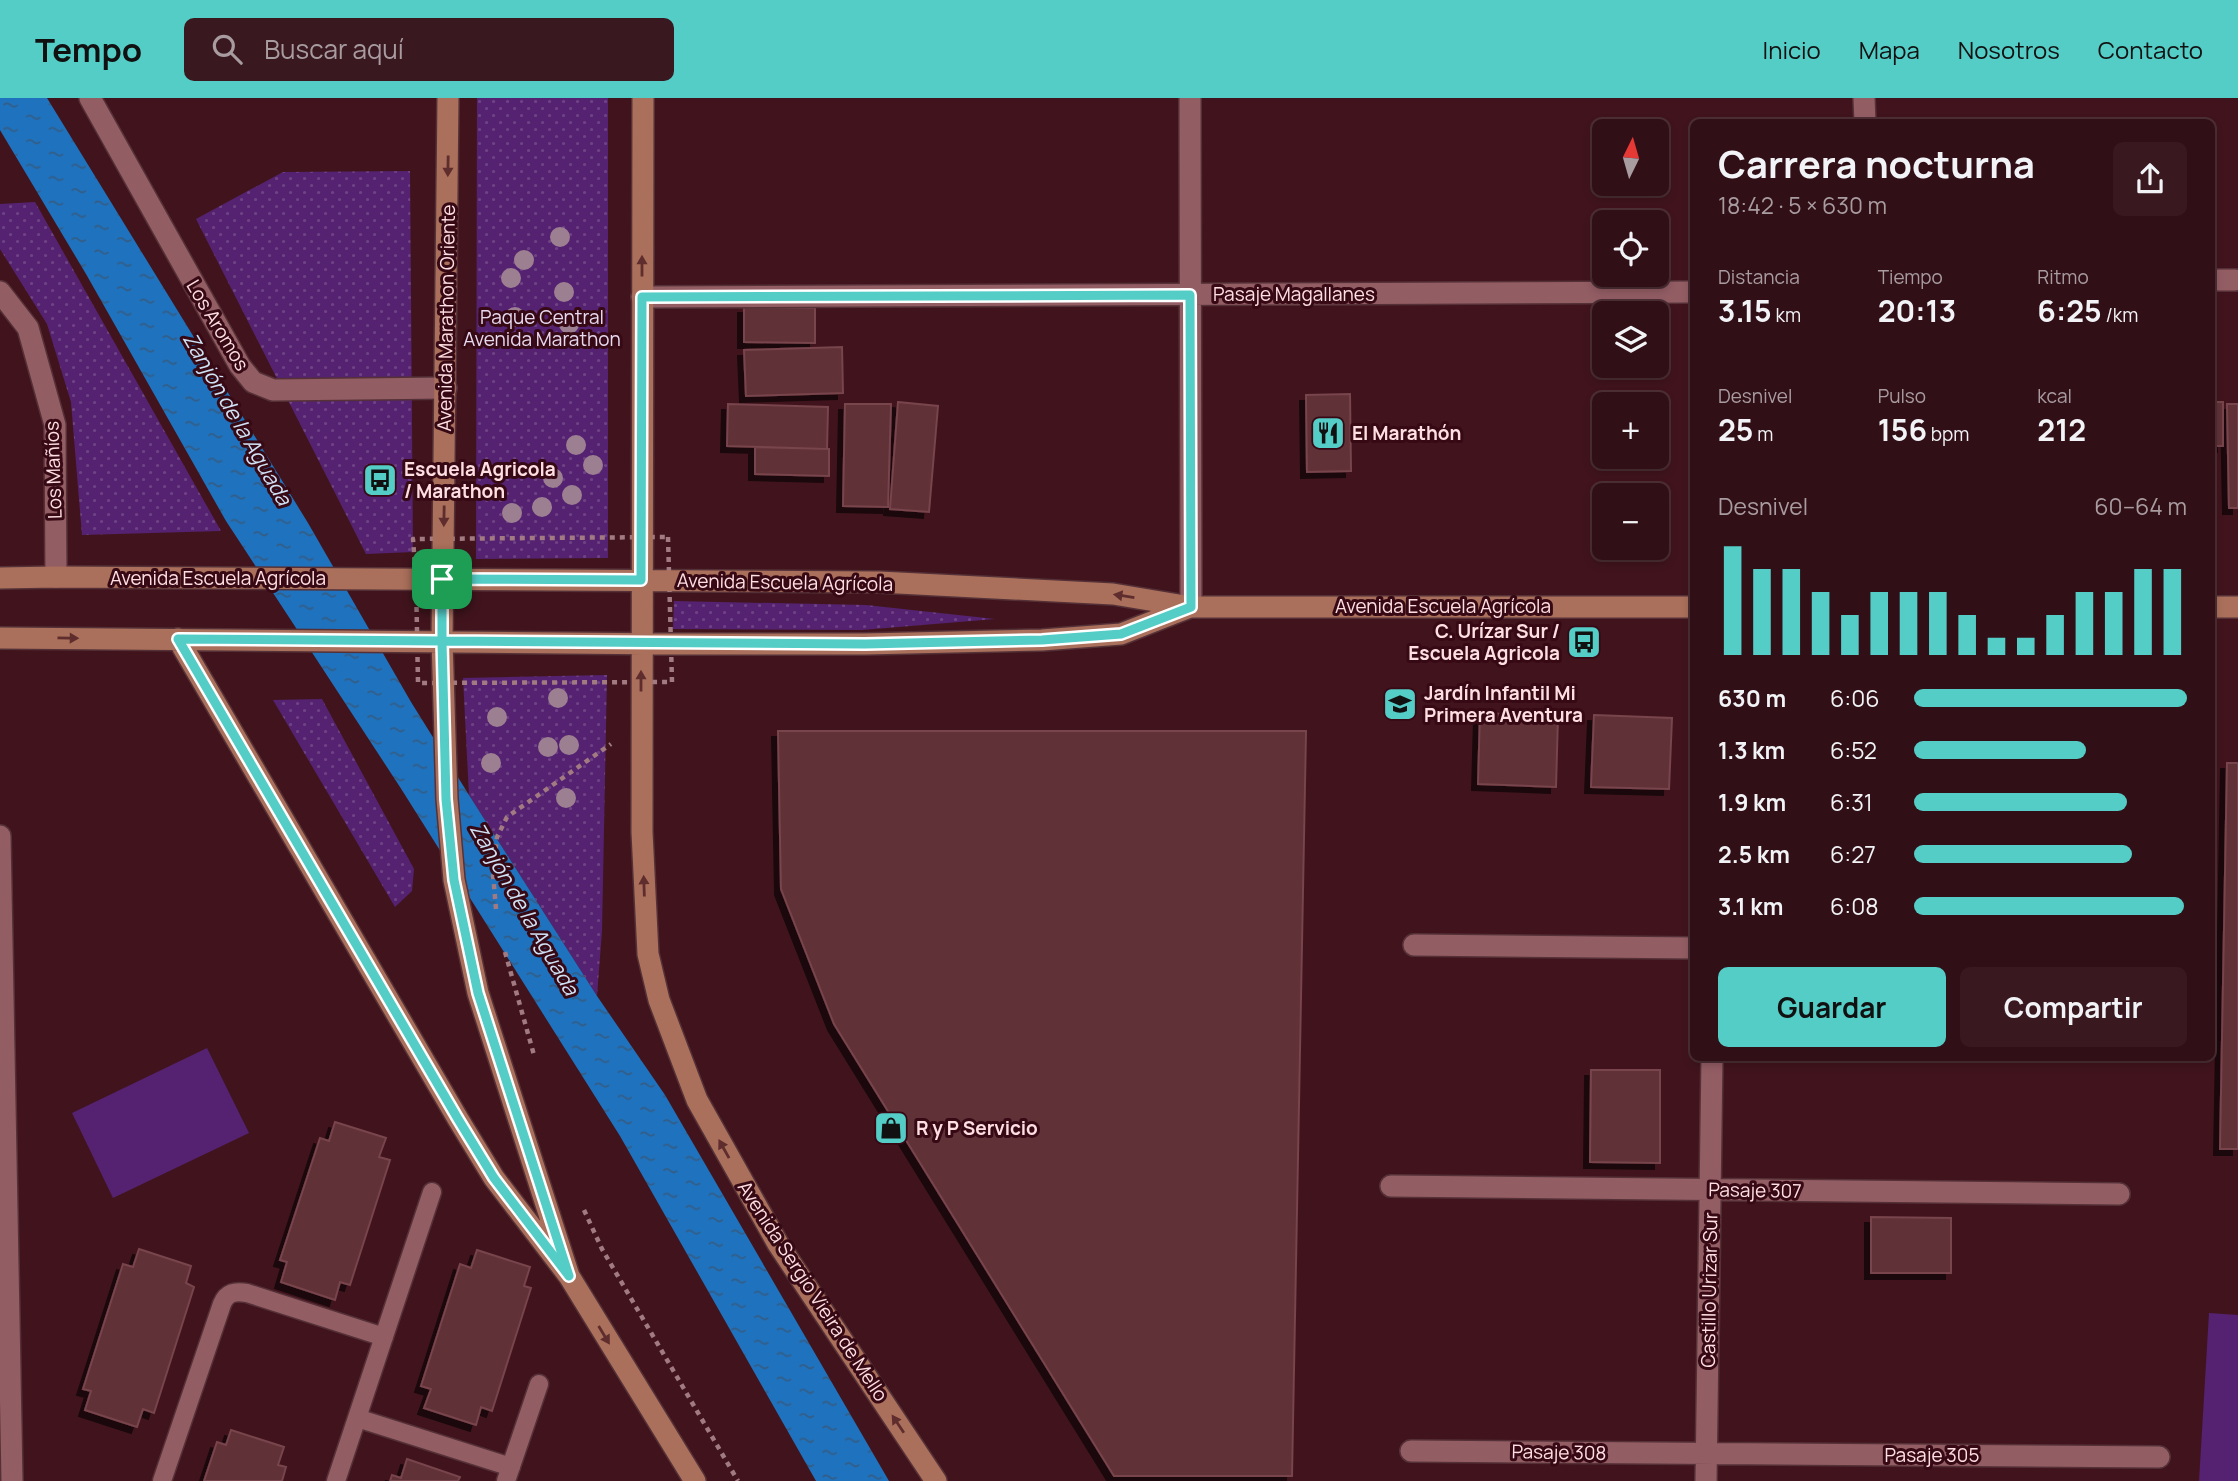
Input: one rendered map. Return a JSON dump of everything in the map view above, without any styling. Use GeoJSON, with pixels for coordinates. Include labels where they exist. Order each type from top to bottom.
{"type":"FeatureCollection","features":[{"type":"Feature","properties":{"kind":"main road","name":"Avenida Marathon Oriente"},"geometry":{"type":"LineString","coordinates":[[448,98],[442,641],[446,799],[454,880],[478,993],[569,1276]]}},
{"type":"Feature","properties":{"kind":"main road"},"geometry":{"type":"LineString","coordinates":[[641,643],[643,98]]}},
{"type":"Feature","properties":{"kind":"main road","name":"Avenida Escuela Agrícola"},"geometry":{"type":"LineString","coordinates":[[0,578],[56,576],[878,582],[1113,594],[1191,607],[1690,607]]}},
{"type":"Feature","properties":{"kind":"main road","name":"Avenida Escuela Agrícola"},"geometry":{"type":"LineString","coordinates":[[0,638],[865,644],[1042,640],[1121,634],[1191,607]]}},
{"type":"Feature","properties":{"kind":"main road"},"geometry":{"type":"LineString","coordinates":[[2215,607],[2238,607]]}},
{"type":"Feature","properties":{"kind":"main road"},"geometry":{"type":"LineString","coordinates":[[178,639],[494,1178],[569,1276],[695,1481]]}},
{"type":"Feature","properties":{"kind":"main road","name":"Avenida Sergio Vieira de Mello"},"geometry":{"type":"LineString","coordinates":[[641,643],[642,832],[648,954],[659,1000],[676,1049],[696,1100],[778,1244],[936,1481]]}},
{"type":"Feature","properties":{"kind":"street","name":"Los Aromos"},"geometry":{"type":"LineString","coordinates":[[90,98],[240,366],[253,382],[273,390],[446,388]]}},
{"type":"Feature","properties":{"kind":"street"},"geometry":{"type":"LineString","coordinates":[[1190,98],[1191,607]]}},
{"type":"Feature","properties":{"kind":"street"},"geometry":{"type":"LineString","coordinates":[[1864,98],[1865,119]]}},
{"type":"Feature","properties":{"kind":"street"},"geometry":{"type":"LineString","coordinates":[[2215,280],[2235,279]]}},
{"type":"Feature","properties":{"kind":"street","name":"Los Mañíos"},"geometry":{"type":"LineString","coordinates":[[0,292],[28,328],[55,425],[56,576]]}},
{"type":"Feature","properties":{"kind":"street","name":"Pasaje Magallanes"},"geometry":{"type":"LineString","coordinates":[[642,297],[1690,292]]}},
{"type":"Feature","properties":{"kind":"street"},"geometry":{"type":"LineString","coordinates":[[0,836],[4,1242],[12,1481]]}},
{"type":"Feature","properties":{"kind":"street"},"geometry":{"type":"LineString","coordinates":[[1414,945],[1690,948]]}},
{"type":"Feature","properties":{"kind":"street","name":"Castillo Urizar Sur"},"geometry":{"type":"LineString","coordinates":[[1706,1481],[1713,1061]]}},
{"type":"Feature","properties":{"kind":"street","name":"Pasaje 307"},"geometry":{"type":"LineString","coordinates":[[1391,1186],[2119,1194]]}},
{"type":"Feature","properties":{"kind":"street","name":"Pasaje 308"},"geometry":{"type":"LineString","coordinates":[[1411,1451],[1706,1454]]}},
{"type":"Feature","properties":{"kind":"street","name":"Pasaje 305"},"geometry":{"type":"LineString","coordinates":[[1706,1454],[2159,1457]]}},
{"type":"Feature","properties":{"kind":"lane"},"geometry":{"type":"LineString","coordinates":[[336,1481],[432,1192]]}},
{"type":"Feature","properties":{"kind":"lane"},"geometry":{"type":"LineString","coordinates":[[162,1481],[222,1304],[225,1297],[231,1293],[247,1293],[384,1336]]}},
{"type":"Feature","properties":{"kind":"lane"},"geometry":{"type":"LineString","coordinates":[[357,1418],[509,1474],[539,1384]]}},
{"type":"Feature","properties":{"kind":"path"},"geometry":{"type":"LineString","coordinates":[[496,913],[493,874],[497,837],[507,817],[585,764],[641,719]]}},
{"type":"Feature","properties":{"kind":"path"},"geometry":{"type":"LineString","coordinates":[[502,939],[537,1064]]}},
{"type":"Feature","properties":{"kind":"path"},"geometry":{"type":"LineString","coordinates":[[583,1207],[602,1249],[737,1481]]}},
{"type":"Feature","properties":{"kind":"green space","name":"Paque Central Avenida Marathon"},"geometry":{"type":"Polygon","coordinates":[[[477,98],[608,98],[608,558],[476,559],[477,98]]]}},
{"type":"Feature","properties":{"kind":"green space"},"geometry":{"type":"Polygon","coordinates":[[[410,171],[413,552],[366,554],[196,219],[283,172],[410,171]]]}},
{"type":"Feature","properties":{"kind":"green space"},"geometry":{"type":"Polygon","coordinates":[[[35,202],[221,531],[82,535],[71,402],[47,324],[0,249],[0,204],[35,202]]]}},
{"type":"Feature","properties":{"kind":"green space"},"geometry":{"type":"Polygon","coordinates":[[[674,601],[866,605],[995,619],[862,630],[673,629],[674,601]]]}},
{"type":"Feature","properties":{"kind":"green space"},"geometry":{"type":"Polygon","coordinates":[[[607,675],[602,931],[597,996],[469,795],[463,678],[607,675]]]}},
{"type":"Feature","properties":{"kind":"green space"},"geometry":{"type":"Polygon","coordinates":[[[322,699],[414,869],[412,891],[395,907],[273,700],[322,699]]]}},
{"type":"Feature","properties":{"kind":"green space"},"geometry":{"type":"Polygon","coordinates":[[[207,1048],[249,1133],[113,1198],[72,1113],[207,1048]]]}},
{"type":"Feature","properties":{"kind":"green space"},"geometry":{"type":"Polygon","coordinates":[[[2209,1313],[2238,1315],[2238,1481],[2199,1481],[2209,1313]]]}},
{"type":"Feature","properties":{"kind":"water","name":"Zanjón de la Aguada"},"geometry":{"type":"Polygon","coordinates":[[[0,98],[47,98],[308,523],[411,702],[597,996],[665,1095],[889,1481],[816,1481],[620,1136],[400,787],[226,521],[86,274],[0,130],[0,98]]]}},
{"type":"Feature","properties":{"kind":"building"},"geometry":{"type":"Polygon","coordinates":[[[744,307],[815,308],[815,343],[744,342],[744,307]]]}},
{"type":"Feature","properties":{"kind":"building"},"geometry":{"type":"Polygon","coordinates":[[[842,347],[843,393],[746,396],[744,350],[842,347]]]}},
{"type":"Feature","properties":{"kind":"building","name":"El Marathón"},"geometry":{"type":"Polygon","coordinates":[[[1350,394],[1351,471],[1307,472],[1306,395],[1350,394]]]}},
{"type":"Feature","properties":{"kind":"building"},"geometry":{"type":"Polygon","coordinates":[[[898,402],[938,406],[929,512],[890,509],[898,402]]]}},
{"type":"Feature","properties":{"kind":"building"},"geometry":{"type":"Polygon","coordinates":[[[2215,402],[2223,402],[2223,446],[2215,446],[2215,402]]]}},
{"type":"Feature","properties":{"kind":"building"},"geometry":{"type":"Polygon","coordinates":[[[728,404],[828,407],[827,449],[727,446],[728,404]]]}},
{"type":"Feature","properties":{"kind":"building"},"geometry":{"type":"Polygon","coordinates":[[[845,404],[891,404],[888,507],[843,506],[845,404]]]}},
{"type":"Feature","properties":{"kind":"building"},"geometry":{"type":"Polygon","coordinates":[[[2227,404],[2238,404],[2238,508],[2229,508],[2227,404]]]}},
{"type":"Feature","properties":{"kind":"building"},"geometry":{"type":"Polygon","coordinates":[[[755,447],[829,449],[829,476],[755,474],[755,447]]]}},
{"type":"Feature","properties":{"kind":"building"},"geometry":{"type":"Polygon","coordinates":[[[1480,713],[1558,716],[1556,787],[1478,784],[1480,713]]]}},
{"type":"Feature","properties":{"kind":"building"},"geometry":{"type":"Polygon","coordinates":[[[1594,715],[1672,718],[1669,789],[1591,787],[1594,715]]]}},
{"type":"Feature","properties":{"kind":"building"},"geometry":{"type":"Polygon","coordinates":[[[778,731],[1306,731],[1292,1476],[1114,1476],[834,1024],[781,889],[778,731]]]}},
{"type":"Feature","properties":{"kind":"building"},"geometry":{"type":"Polygon","coordinates":[[[2227,763],[2238,763],[2238,1149],[2220,1149],[2227,763]]]}},
{"type":"Feature","properties":{"kind":"building"},"geometry":{"type":"Polygon","coordinates":[[[1591,1070],[1660,1070],[1660,1163],[1590,1162],[1591,1070]]]}},
{"type":"Feature","properties":{"kind":"building"},"geometry":{"type":"Polygon","coordinates":[[[335,1122],[386,1138],[379,1157],[390,1160],[350,1285],[340,1282],[335,1300],[281,1282],[287,1262],[280,1260],[320,1138],[329,1141],[335,1122]]]}},
{"type":"Feature","properties":{"kind":"building"},"geometry":{"type":"Polygon","coordinates":[[[1871,1217],[1951,1218],[1951,1273],[1871,1273],[1871,1217]]]}},
{"type":"Feature","properties":{"kind":"building"},"geometry":{"type":"Polygon","coordinates":[[[139,1249],[191,1266],[186,1283],[194,1287],[154,1413],[143,1409],[137,1427],[85,1410],[91,1391],[83,1389],[123,1264],[133,1267],[139,1249]]]}},
{"type":"Feature","properties":{"kind":"building"},"geometry":{"type":"Polygon","coordinates":[[[477,1250],[530,1267],[524,1286],[531,1288],[492,1411],[481,1407],[476,1425],[424,1408],[431,1389],[421,1386],[460,1264],[471,1268],[477,1250]]]}},
{"type":"Feature","properties":{"kind":"building"},"geometry":{"type":"Polygon","coordinates":[[[231,1430],[284,1447],[278,1465],[286,1467],[282,1481],[204,1481],[217,1442],[226,1445],[231,1430]]]}},
{"type":"Feature","properties":{"kind":"building"},"geometry":{"type":"Polygon","coordinates":[[[407,1459],[460,1477],[458,1481],[390,1481],[392,1475],[401,1478],[407,1459]]]}},
{"type":"Feature","properties":{"kind":"place","name":"El Marathón"},"geometry":{"type":"Point","coordinates":[1328,433]}},
{"type":"Feature","properties":{"kind":"place","name":"Escuela Agricola / Marathon"},"geometry":{"type":"Point","coordinates":[380,480]}},
{"type":"Feature","properties":{"kind":"place","name":"C. Urízar Sur / Escuela Agricola"},"geometry":{"type":"Point","coordinates":[1584,642]}},
{"type":"Feature","properties":{"kind":"place","name":"Jardín Infantil Mi Primera Aventura"},"geometry":{"type":"Point","coordinates":[1400,704]}},
{"type":"Feature","properties":{"kind":"place","name":"R y P Servicio"},"geometry":{"type":"Point","coordinates":[891,1128]}},
{"type":"Feature","properties":{"kind":"route"},"geometry":{"type":"LineString","coordinates":[[442,579],[442,641],[178,639],[494,1178],[569,1276],[478,993],[454,880],[446,799],[442,641],[865,644],[1042,640],[1121,634],[1191,607],[1190,295],[642,297],[641,580],[442,579]]}}]}
